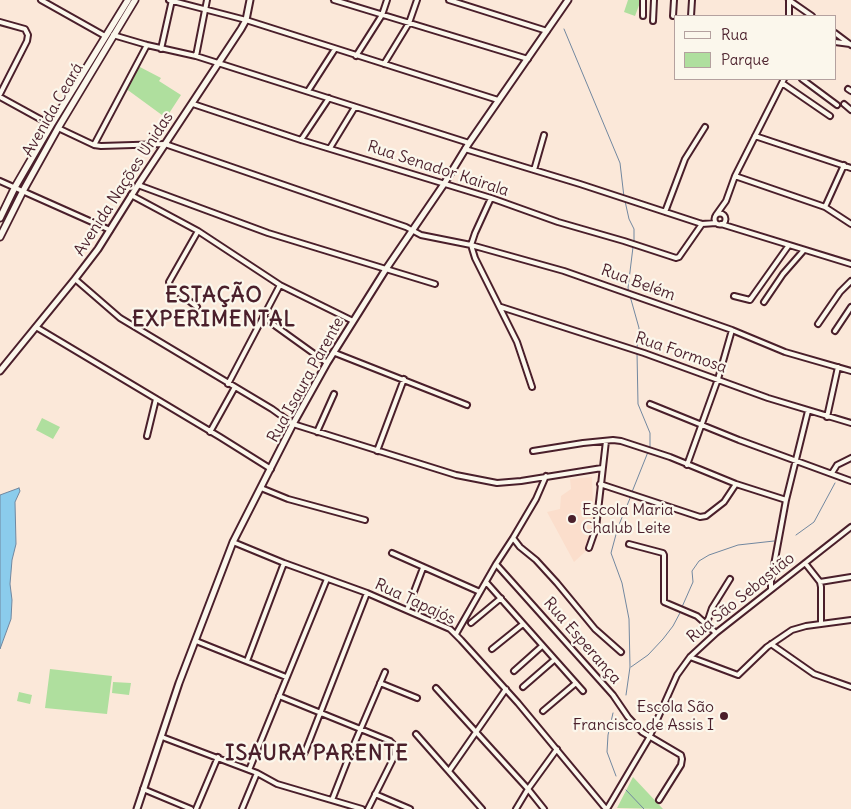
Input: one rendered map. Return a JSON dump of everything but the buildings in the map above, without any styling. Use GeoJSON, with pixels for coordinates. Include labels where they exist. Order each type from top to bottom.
{"type":"FeatureCollection","features":[{"type":"Feature","properties":{"kind":"main road","name":"Avenida Ceará"},"geometry":{"type":"LineString","coordinates":[[0,218],[15,187],[51,125],[128,0]]}},
{"type":"Feature","properties":{"kind":"main road","name":"Avenida Ceará"},"geometry":{"type":"LineString","coordinates":[[0,237],[23,190],[58,128],[135,0]]}},
{"type":"Feature","properties":{"kind":"street"},"geometry":{"type":"LineString","coordinates":[[41,0],[105,36]]}},
{"type":"Feature","properties":{"kind":"street"},"geometry":{"type":"LineString","coordinates":[[161,49],[171,0],[246,20],[498,100]]}},
{"type":"Feature","properties":{"kind":"street"},"geometry":{"type":"LineString","coordinates":[[196,56],[207,0]]}},
{"type":"Feature","properties":{"kind":"street","name":"Avenida Nações Unidas"},"geometry":{"type":"LineString","coordinates":[[0,371],[75,280],[110,230],[246,20],[250,0]]}},
{"type":"Feature","properties":{"kind":"street"},"geometry":{"type":"LineString","coordinates":[[334,0],[528,59]]}},
{"type":"Feature","properties":{"kind":"street"},"geometry":{"type":"LineString","coordinates":[[356,56],[382,15],[387,0]]}},
{"type":"Feature","properties":{"kind":"street"},"geometry":{"type":"LineString","coordinates":[[384,64],[409,23],[417,0]]}},
{"type":"Feature","properties":{"kind":"street"},"geometry":{"type":"LineString","coordinates":[[449,0],[548,31]]}},
{"type":"Feature","properties":{"kind":"street"},"geometry":{"type":"LineString","coordinates":[[643,0],[643,16]]}},
{"type":"Feature","properties":{"kind":"street"},"geometry":{"type":"LineString","coordinates":[[653,21],[654,0]]}},
{"type":"Feature","properties":{"kind":"street"},"geometry":{"type":"LineString","coordinates":[[672,16],[674,0]]}},
{"type":"Feature","properties":{"kind":"street"},"geometry":{"type":"LineString","coordinates":[[691,15],[692,0]]}},
{"type":"Feature","properties":{"kind":"street"},"geometry":{"type":"LineString","coordinates":[[789,0],[789,15]]}},
{"type":"Feature","properties":{"kind":"street"},"geometry":{"type":"LineString","coordinates":[[789,0],[811,15]]}},
{"type":"Feature","properties":{"kind":"street","name":"Rua Isaura Parente"},"geometry":{"type":"LineString","coordinates":[[137,809],[179,683],[233,542],[293,424],[327,363],[386,269],[498,100],[548,31],[566,1]]}},
{"type":"Feature","properties":{"kind":"street"},"geometry":{"type":"LineString","coordinates":[[0,22],[25,29],[28,35],[27,41],[0,96],[51,125]]}},
{"type":"Feature","properties":{"kind":"street"},"geometry":{"type":"LineString","coordinates":[[836,34],[851,44]]}},
{"type":"Feature","properties":{"kind":"street"},"geometry":{"type":"LineString","coordinates":[[113,36],[196,56],[469,143]]}},
{"type":"Feature","properties":{"kind":"street"},"geometry":{"type":"LineString","coordinates":[[836,42],[851,44]]}},
{"type":"Feature","properties":{"kind":"street"},"geometry":{"type":"LineString","coordinates":[[94,145],[147,45]]}},
{"type":"Feature","properties":{"kind":"street"},"geometry":{"type":"LineString","coordinates":[[308,91],[335,49]]}},
{"type":"Feature","properties":{"kind":"street"},"geometry":{"type":"LineString","coordinates":[[803,80],[837,105]]}},
{"type":"Feature","properties":{"kind":"street"},"geometry":{"type":"LineString","coordinates":[[716,223],[716,215],[726,201],[735,176],[783,81],[830,116]]}},
{"type":"Feature","properties":{"kind":"street"},"geometry":{"type":"LineString","coordinates":[[300,140],[329,98]]}},
{"type":"Feature","properties":{"kind":"street","name":"Rua Senador Kairala"},"geometry":{"type":"LineString","coordinates":[[193,104],[300,140],[491,198],[558,222],[629,242],[676,258],[679,257],[702,224]]}},
{"type":"Feature","properties":{"kind":"street"},"geometry":{"type":"LineString","coordinates":[[844,104],[851,110]]}},
{"type":"Feature","properties":{"kind":"street"},"geometry":{"type":"LineString","coordinates":[[330,148],[355,107]]}},
{"type":"Feature","properties":{"kind":"street"},"geometry":{"type":"LineString","coordinates":[[665,212],[684,158],[705,127]]}},
{"type":"Feature","properties":{"kind":"street"},"geometry":{"type":"LineString","coordinates":[[58,128],[94,145],[107,147],[165,144]]}},
{"type":"Feature","properties":{"kind":"street"},"geometry":{"type":"LineString","coordinates":[[534,170],[544,135]]}},
{"type":"Feature","properties":{"kind":"street"},"geometry":{"type":"LineString","coordinates":[[755,136],[851,168]]}},
{"type":"Feature","properties":{"kind":"street","name":"Rua Belém"},"geometry":{"type":"LineString","coordinates":[[165,144],[413,230],[422,235],[471,245],[532,261],[626,291],[732,330],[785,352],[851,371]]}},
{"type":"Feature","properties":{"kind":"street"},"geometry":{"type":"LineString","coordinates":[[465,150],[702,224],[716,223],[737,228],[851,264]]}},
{"type":"Feature","properties":{"kind":"street"},"geometry":{"type":"LineString","coordinates":[[825,207],[844,166]]}},
{"type":"Feature","properties":{"kind":"street"},"geometry":{"type":"LineString","coordinates":[[735,176],[825,207],[851,224]]}},
{"type":"Feature","properties":{"kind":"street"},"geometry":{"type":"LineString","coordinates":[[0,180],[110,230]]}},
{"type":"Feature","properties":{"kind":"street"},"geometry":{"type":"LineString","coordinates":[[138,185],[268,233],[434,284]]}},
{"type":"Feature","properties":{"kind":"street"},"geometry":{"type":"LineString","coordinates":[[131,195],[198,231],[280,285],[353,321]]}},
{"type":"Feature","properties":{"kind":"street"},"geometry":{"type":"LineString","coordinates":[[491,198],[474,233],[471,245],[475,258],[517,342],[532,387]]}},
{"type":"Feature","properties":{"kind":"street"},"geometry":{"type":"LineString","coordinates":[[722,224],[724,223],[726,201]]}},
{"type":"Feature","properties":{"kind":"street"},"geometry":{"type":"LineString","coordinates":[[716,215],[721,214],[737,228]]}},
{"type":"Feature","properties":{"kind":"street"},"geometry":{"type":"LineString","coordinates":[[198,231],[169,282],[170,286],[198,307]]}},
{"type":"Feature","properties":{"kind":"street"},"geometry":{"type":"LineString","coordinates":[[734,296],[750,300],[789,245]]}},
{"type":"Feature","properties":{"kind":"street"},"geometry":{"type":"LineString","coordinates":[[764,302],[783,274],[804,250]]}},
{"type":"Feature","properties":{"kind":"street"},"geometry":{"type":"LineString","coordinates":[[75,280],[114,314],[293,424],[456,475],[486,481],[508,482],[602,468]]}},
{"type":"Feature","properties":{"kind":"street"},"geometry":{"type":"LineString","coordinates":[[818,324],[840,292],[851,281]]}},
{"type":"Feature","properties":{"kind":"street"},"geometry":{"type":"LineString","coordinates":[[228,384],[280,285]]}},
{"type":"Feature","properties":{"kind":"street","name":"Rua Formosa"},"geometry":{"type":"LineString","coordinates":[[501,307],[644,353],[768,398],[851,424]]}},
{"type":"Feature","properties":{"kind":"street"},"geometry":{"type":"LineString","coordinates":[[834,331],[851,307]]}},
{"type":"Feature","properties":{"kind":"street"},"geometry":{"type":"LineString","coordinates":[[263,317],[327,363]]}},
{"type":"Feature","properties":{"kind":"street"},"geometry":{"type":"LineString","coordinates":[[36,327],[271,469]]}},
{"type":"Feature","properties":{"kind":"street"},"geometry":{"type":"LineString","coordinates":[[687,466],[718,379],[732,330]]}},
{"type":"Feature","properties":{"kind":"street"},"geometry":{"type":"LineString","coordinates":[[335,353],[467,405]]}},
{"type":"Feature","properties":{"kind":"street"},"geometry":{"type":"LineString","coordinates":[[827,417],[838,367]]}},
{"type":"Feature","properties":{"kind":"street"},"geometry":{"type":"LineString","coordinates":[[377,451],[404,379]]}},
{"type":"Feature","properties":{"kind":"street"},"geometry":{"type":"LineString","coordinates":[[210,432],[235,387]]}},
{"type":"Feature","properties":{"kind":"street"},"geometry":{"type":"LineString","coordinates":[[317,432],[334,394]]}},
{"type":"Feature","properties":{"kind":"street"},"geometry":{"type":"LineString","coordinates":[[147,436],[156,399]]}},
{"type":"Feature","properties":{"kind":"street"},"geometry":{"type":"LineString","coordinates":[[650,404],[851,481]]}},
{"type":"Feature","properties":{"kind":"street"},"geometry":{"type":"LineString","coordinates":[[772,589],[771,581],[786,500],[808,411]]}},
{"type":"Feature","properties":{"kind":"street"},"geometry":{"type":"LineString","coordinates":[[533,451],[606,441],[621,441],[655,452],[736,484],[786,500]]}},
{"type":"Feature","properties":{"kind":"street"},"geometry":{"type":"LineString","coordinates":[[589,548],[596,528],[606,441]]}},
{"type":"Feature","properties":{"kind":"street"},"geometry":{"type":"LineString","coordinates":[[832,473],[837,465],[851,458]]}},
{"type":"Feature","properties":{"kind":"street"},"geometry":{"type":"LineString","coordinates":[[456,634],[496,564],[514,538],[536,499],[546,476]]}},
{"type":"Feature","properties":{"kind":"street"},"geometry":{"type":"LineString","coordinates":[[600,484],[635,497],[703,516],[724,502],[736,484]]}},
{"type":"Feature","properties":{"kind":"street"},"geometry":{"type":"LineString","coordinates":[[261,488],[288,499],[364,520]]}},
{"type":"Feature","properties":{"kind":"street","name":"Rua São Sebastião"},"geometry":{"type":"LineString","coordinates":[[607,809],[649,738],[677,675],[690,657],[716,633],[851,527]]}},
{"type":"Feature","properties":{"kind":"street"},"geometry":{"type":"LineString","coordinates":[[514,538],[520,547],[536,560],[557,583],[595,629],[621,652]]}},
{"type":"Feature","properties":{"kind":"street","name":"Rua Tapajós"},"geometry":{"type":"LineString","coordinates":[[233,542],[367,593],[443,626],[456,634],[506,689],[607,809]]}},
{"type":"Feature","properties":{"kind":"street"},"geometry":{"type":"LineString","coordinates":[[629,544],[661,552],[664,555],[663,600],[707,623],[716,633]]}},
{"type":"Feature","properties":{"kind":"street"},"geometry":{"type":"LineString","coordinates":[[392,552],[423,568],[480,592]]}},
{"type":"Feature","properties":{"kind":"street"},"geometry":{"type":"LineString","coordinates":[[805,562],[820,582],[822,593],[821,624]]}},
{"type":"Feature","properties":{"kind":"street"},"geometry":{"type":"LineString","coordinates":[[247,662],[284,563]]}},
{"type":"Feature","properties":{"kind":"street","name":"Rua Esperança"},"geometry":{"type":"LineString","coordinates":[[496,564],[613,695],[635,725],[649,738],[678,753],[682,758],[679,769],[659,800]]}},
{"type":"Feature","properties":{"kind":"street"},"geometry":{"type":"LineString","coordinates":[[407,610],[423,568]]}},
{"type":"Feature","properties":{"kind":"street"},"geometry":{"type":"LineString","coordinates":[[820,582],[851,577]]}},
{"type":"Feature","properties":{"kind":"street"},"geometry":{"type":"LineString","coordinates":[[249,770],[327,579]]}},
{"type":"Feature","properties":{"kind":"street"},"geometry":{"type":"LineString","coordinates":[[707,623],[712,608],[730,580]]}},
{"type":"Feature","properties":{"kind":"street"},"geometry":{"type":"LineString","coordinates":[[486,582],[583,691]]}},
{"type":"Feature","properties":{"kind":"street"},"geometry":{"type":"LineString","coordinates":[[304,752],[367,593]]}},
{"type":"Feature","properties":{"kind":"street"},"geometry":{"type":"LineString","coordinates":[[471,622],[501,598]]}},
{"type":"Feature","properties":{"kind":"street"},"geometry":{"type":"LineString","coordinates":[[690,657],[738,675],[771,644],[800,627],[851,620]]}},
{"type":"Feature","properties":{"kind":"street"},"geometry":{"type":"LineString","coordinates":[[492,649],[523,624]]}},
{"type":"Feature","properties":{"kind":"street"},"geometry":{"type":"LineString","coordinates":[[196,641],[286,677]]}},
{"type":"Feature","properties":{"kind":"street"},"geometry":{"type":"LineString","coordinates":[[771,644],[814,674],[851,687]]}},
{"type":"Feature","properties":{"kind":"street"},"geometry":{"type":"LineString","coordinates":[[514,671],[542,646]]}},
{"type":"Feature","properties":{"kind":"street"},"geometry":{"type":"LineString","coordinates":[[523,687],[554,660]]}},
{"type":"Feature","properties":{"kind":"street"},"geometry":{"type":"LineString","coordinates":[[332,800],[385,672]]}},
{"type":"Feature","properties":{"kind":"street"},"geometry":{"type":"LineString","coordinates":[[380,683],[418,698]]}},
{"type":"Feature","properties":{"kind":"street"},"geometry":{"type":"LineString","coordinates":[[543,712],[576,683]]}},
{"type":"Feature","properties":{"kind":"street"},"geometry":{"type":"LineString","coordinates":[[436,688],[528,788],[544,809]]}},
{"type":"Feature","properties":{"kind":"street"},"geometry":{"type":"LineString","coordinates":[[449,771],[506,689]]}},
{"type":"Feature","properties":{"kind":"street"},"geometry":{"type":"LineString","coordinates":[[279,696],[390,741],[394,745],[395,755],[368,809]]}},
{"type":"Feature","properties":{"kind":"street"},"geometry":{"type":"LineString","coordinates":[[416,734],[482,809]]}},
{"type":"Feature","properties":{"kind":"street"},"geometry":{"type":"LineString","coordinates":[[162,737],[257,773],[276,784],[362,809]]}},
{"type":"Feature","properties":{"kind":"street"},"geometry":{"type":"LineString","coordinates":[[516,809],[528,788],[557,749]]}},
{"type":"Feature","properties":{"kind":"street"},"geometry":{"type":"LineString","coordinates":[[196,809],[218,757]]}},
{"type":"Feature","properties":{"kind":"street"},"geometry":{"type":"LineString","coordinates":[[242,809],[257,773]]}},
{"type":"Feature","properties":{"kind":"street"},"geometry":{"type":"LineString","coordinates":[[143,789],[191,809]]}},
{"type":"Feature","properties":{"kind":"street"},"geometry":{"type":"LineString","coordinates":[[376,794],[410,809]]}},
{"type":"Feature","properties":{"kind":"shaded area","name":"Escola Maria Chalub Leite"},"geometry":{"type":"Polygon","coordinates":[[[592,477],[594,527],[585,552],[574,562],[547,512],[560,509],[561,496],[571,489],[570,479],[592,477]]]}},
{"type":"Feature","properties":{"kind":"green space"},"geometry":{"type":"Polygon","coordinates":[[[628,0],[641,0],[635,16],[624,12],[628,0]]]}},
{"type":"Feature","properties":{"kind":"green space"},"geometry":{"type":"Polygon","coordinates":[[[138,66],[161,78],[159,81],[181,95],[166,118],[125,88],[138,66]]]}},
{"type":"Feature","properties":{"kind":"green space"},"geometry":{"type":"Polygon","coordinates":[[[42,418],[60,427],[53,439],[36,430],[42,418]]]}},
{"type":"Feature","properties":{"kind":"green space"},"geometry":{"type":"Polygon","coordinates":[[[50,669],[112,676],[107,714],[45,708],[50,669]]]}},
{"type":"Feature","properties":{"kind":"green space"},"geometry":{"type":"Polygon","coordinates":[[[113,682],[131,683],[129,695],[112,693],[113,682]]]}},
{"type":"Feature","properties":{"kind":"green space"},"geometry":{"type":"Polygon","coordinates":[[[19,692],[32,695],[30,704],[17,701],[19,692]]]}},
{"type":"Feature","properties":{"kind":"green space"},"geometry":{"type":"Polygon","coordinates":[[[633,777],[663,809],[617,808],[633,777]]]}},
{"type":"Feature","properties":{"kind":"water"},"geometry":{"type":"Polygon","coordinates":[[[19,488],[20,491],[15,502],[16,544],[12,560],[10,584],[12,600],[11,619],[0,649],[0,495],[19,488]]]}},
{"type":"Feature","properties":{"kind":"waterway"},"geometry":{"type":"LineString","coordinates":[[564,29],[620,163],[624,197]]}},
{"type":"Feature","properties":{"kind":"waterway"},"geometry":{"type":"LineString","coordinates":[[625,201],[629,219],[634,229],[634,243]]}},
{"type":"Feature","properties":{"kind":"waterway"},"geometry":{"type":"LineString","coordinates":[[629,292],[633,247]]}},
{"type":"Feature","properties":{"kind":"waterway"},"geometry":{"type":"LineString","coordinates":[[630,296],[639,328],[637,348]]}},
{"type":"Feature","properties":{"kind":"waterway"},"geometry":{"type":"LineString","coordinates":[[637,352],[638,404],[650,433],[650,448]]}},
{"type":"Feature","properties":{"kind":"waterway"},"geometry":{"type":"LineString","coordinates":[[632,492],[648,452]]}},
{"type":"Feature","properties":{"kind":"waterway"},"geometry":{"type":"LineString","coordinates":[[796,535],[814,522],[835,483]]}},
{"type":"Feature","properties":{"kind":"waterway"},"geometry":{"type":"LineString","coordinates":[[626,695],[630,667],[629,619],[622,583],[611,553],[618,527],[631,496]]}},
{"type":"Feature","properties":{"kind":"waterway"},"geometry":{"type":"LineString","coordinates":[[682,607],[693,582],[692,571],[699,561],[709,555],[738,545],[774,541]]}},
{"type":"Feature","properties":{"kind":"waterway"},"geometry":{"type":"LineString","coordinates":[[631,667],[648,655],[663,639],[681,611]]}},
{"type":"Feature","properties":{"kind":"waterway"},"geometry":{"type":"LineString","coordinates":[[613,713],[608,735],[607,752],[616,776]]}},
{"type":"Feature","properties":{"kind":"waterway"},"geometry":{"type":"LineString","coordinates":[[626,790],[644,809]]}},
{"type":"Feature","properties":{"kind":"place","name":"Escola Maria Chalub Leite"},"geometry":{"type":"Point","coordinates":[572,519]}},
{"type":"Feature","properties":{"kind":"place","name":"Escola São Francisco de Assis I"},"geometry":{"type":"Point","coordinates":[724,716]}},
{"type":"Feature","properties":{"kind":"district","name":"ESTAÇÃO EXPERIMENTAL"},"geometry":{"type":"Point","coordinates":[214,308]}},
{"type":"Feature","properties":{"kind":"district","name":"ISAURA PARENTE"},"geometry":{"type":"Point","coordinates":[317,754]}}]}
